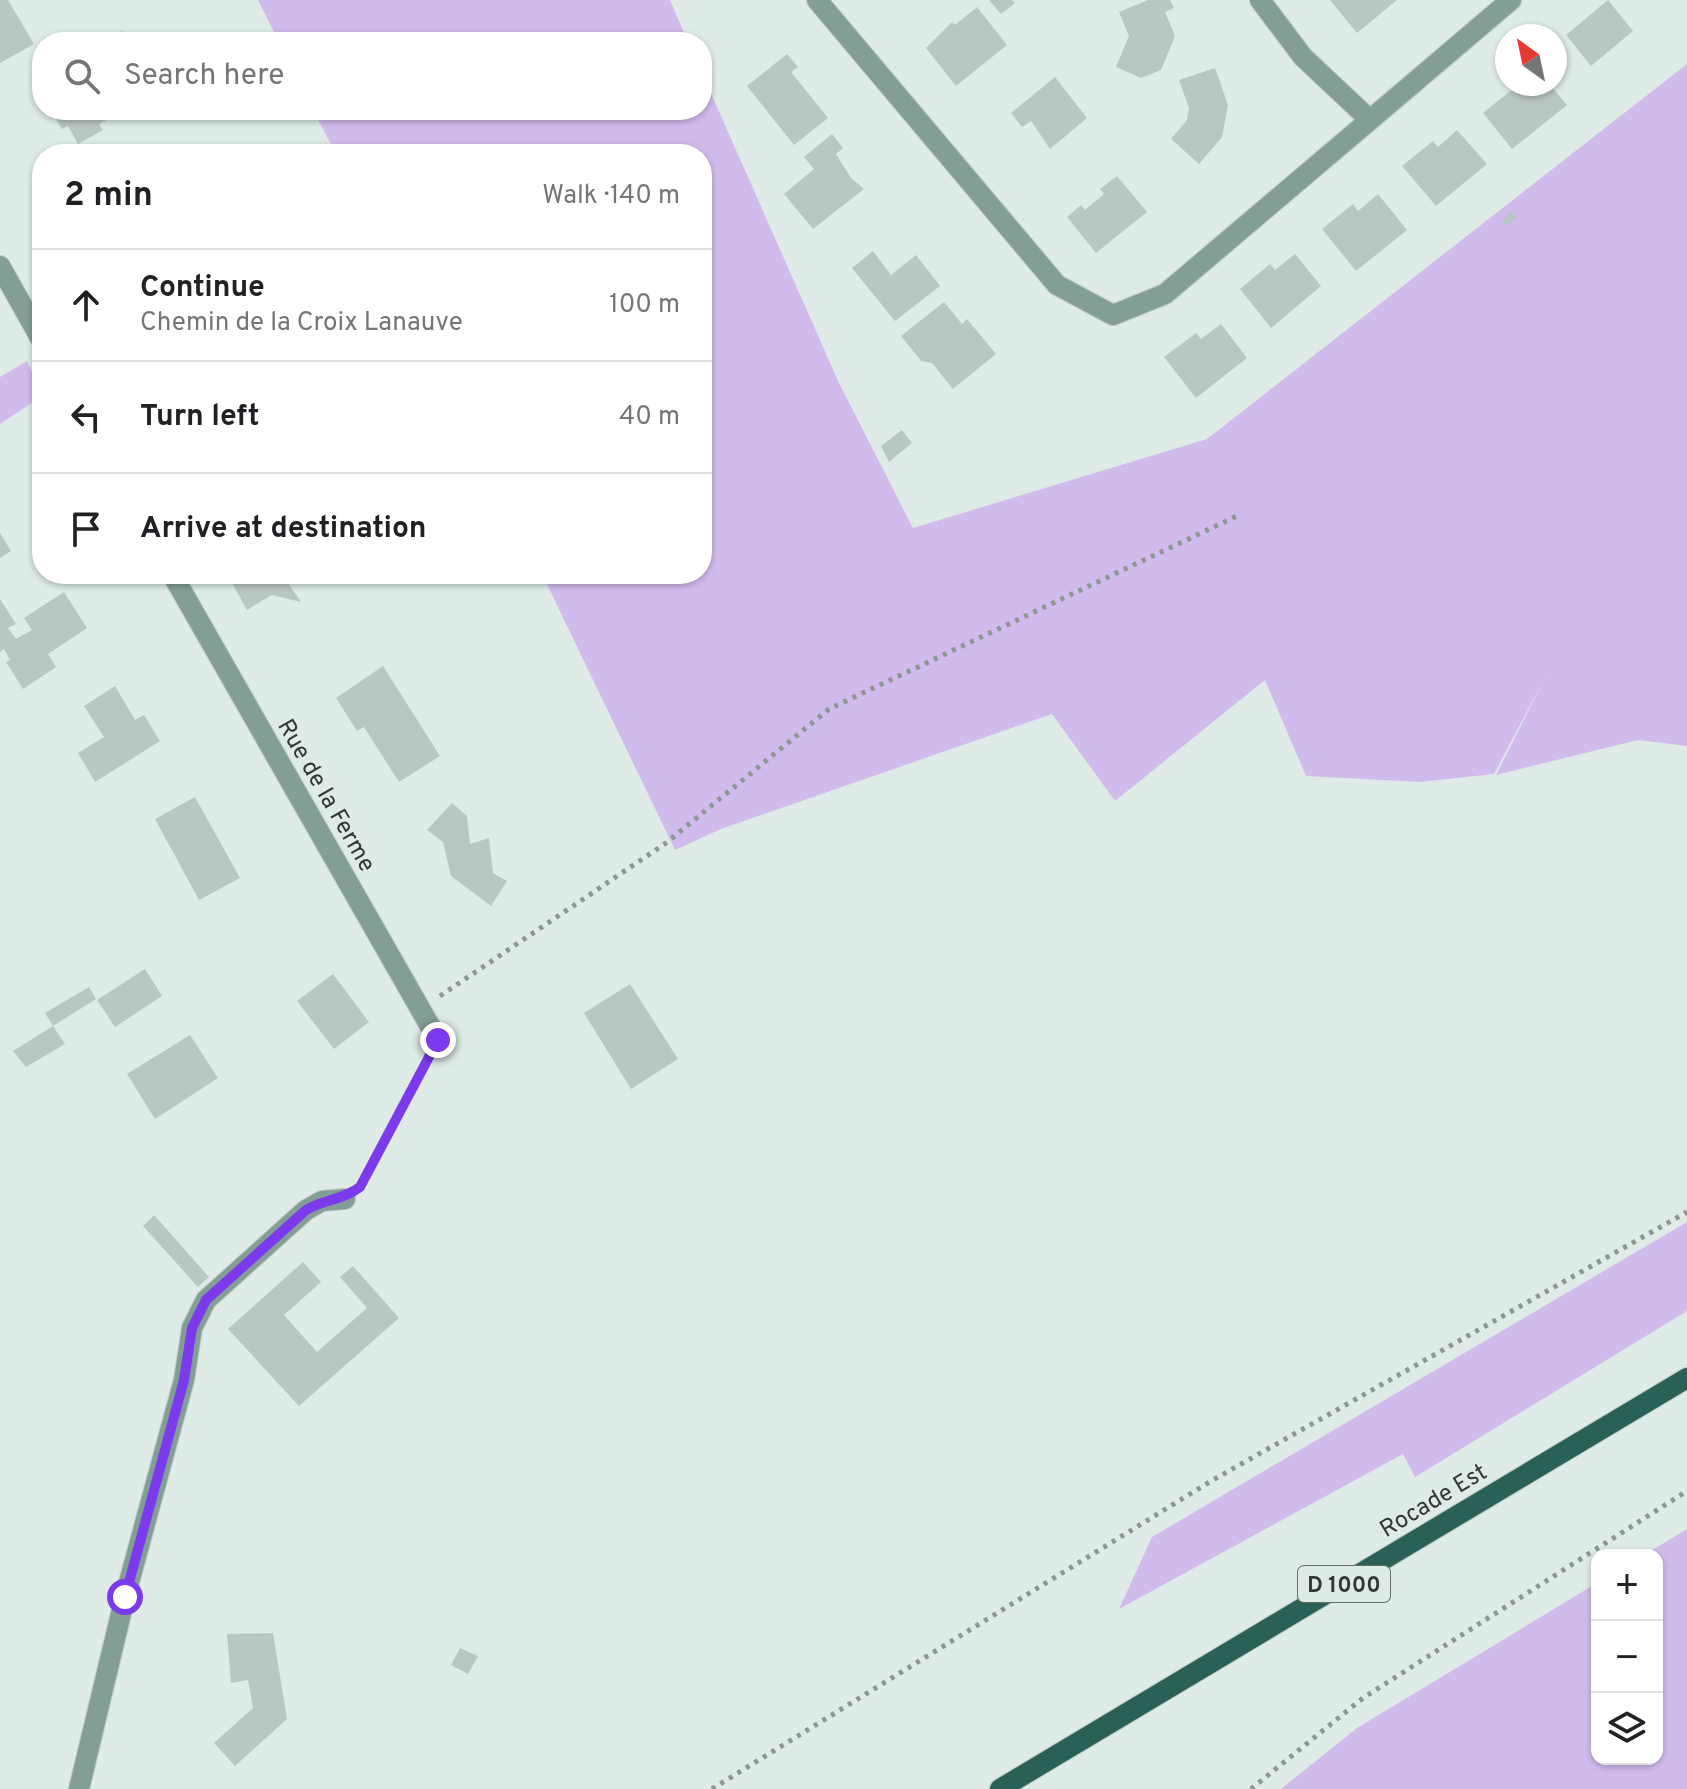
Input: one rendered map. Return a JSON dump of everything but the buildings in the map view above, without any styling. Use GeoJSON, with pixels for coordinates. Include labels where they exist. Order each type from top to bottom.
{"type":"FeatureCollection","features":[{"type":"Feature","properties":{"kind":"main road","name":"Rocade Est"},"geometry":{"type":"LineString","coordinates":[[1000,1789],[1687,1378]]}},
{"type":"Feature","properties":{"kind":"street"},"geometry":{"type":"LineString","coordinates":[[817,0],[1057,285],[1113,315],[1165,294],[1511,0]]}},
{"type":"Feature","properties":{"kind":"street"},"geometry":{"type":"LineString","coordinates":[[1260,0],[1303,57],[1370,120]]}},
{"type":"Feature","properties":{"kind":"street"},"geometry":{"type":"LineString","coordinates":[[0,266],[32,323]]}},
{"type":"Feature","properties":{"kind":"street","name":"Rue de la Ferme"},"geometry":{"type":"LineString","coordinates":[[178,584],[438,1040]]}},
{"type":"Feature","properties":{"kind":"street"},"geometry":{"type":"LineString","coordinates":[[79,1789],[125,1597],[184,1380],[192,1328],[206,1300],[306,1210],[322,1201],[345,1199]]}},
{"type":"Feature","properties":{"kind":"path"},"geometry":{"type":"LineString","coordinates":[[420,1010],[666,843],[829,709],[1237,516]]}},
{"type":"Feature","properties":{"kind":"path"},"geometry":{"type":"LineString","coordinates":[[345,1199],[360,1187],[438,1040]]}},
{"type":"Feature","properties":{"kind":"path"},"geometry":{"type":"LineString","coordinates":[[712,1789],[1211,1481],[1687,1212]]}},
{"type":"Feature","properties":{"kind":"path"},"geometry":{"type":"LineString","coordinates":[[1251,1789],[1363,1698],[1687,1491]]}},
{"type":"Feature","properties":{"kind":"shaded area"},"geometry":{"type":"Polygon","coordinates":[[[258,0],[670,0],[684,32],[274,32],[258,0]]]}},
{"type":"Feature","properties":{"kind":"shaded area"},"geometry":{"type":"Polygon","coordinates":[[[1687,64],[1687,746],[1638,740],[1496,775],[1547,674],[1494,774],[1420,782],[1306,776],[1265,680],[1115,801],[1052,714],[721,829],[675,850],[547,584],[712,584],[712,144],[331,144],[318,120],[712,120],[712,96],[839,383],[913,528],[1207,439],[1687,64]]]}},
{"type":"Feature","properties":{"kind":"shaded area"},"geometry":{"type":"Polygon","coordinates":[[[27,361],[32,373],[32,403],[0,424],[0,377],[27,361]]]}},
{"type":"Feature","properties":{"kind":"shaded area"},"geometry":{"type":"Polygon","coordinates":[[[1687,1222],[1687,1311],[1415,1477],[1403,1454],[1119,1609],[1152,1537],[1687,1222]]]}},
{"type":"Feature","properties":{"kind":"shaded area"},"geometry":{"type":"Polygon","coordinates":[[[1687,1529],[1687,1789],[1281,1789],[1357,1728],[1591,1587],[1591,1765],[1663,1765],[1663,1549],[1654,1549],[1687,1529]]]}},
{"type":"Feature","properties":{"kind":"route"},"geometry":{"type":"LineString","coordinates":[[125,1597],[184,1380],[192,1328],[206,1300],[306,1210],[322,1201],[345,1199],[360,1187],[438,1040]]}}]}
